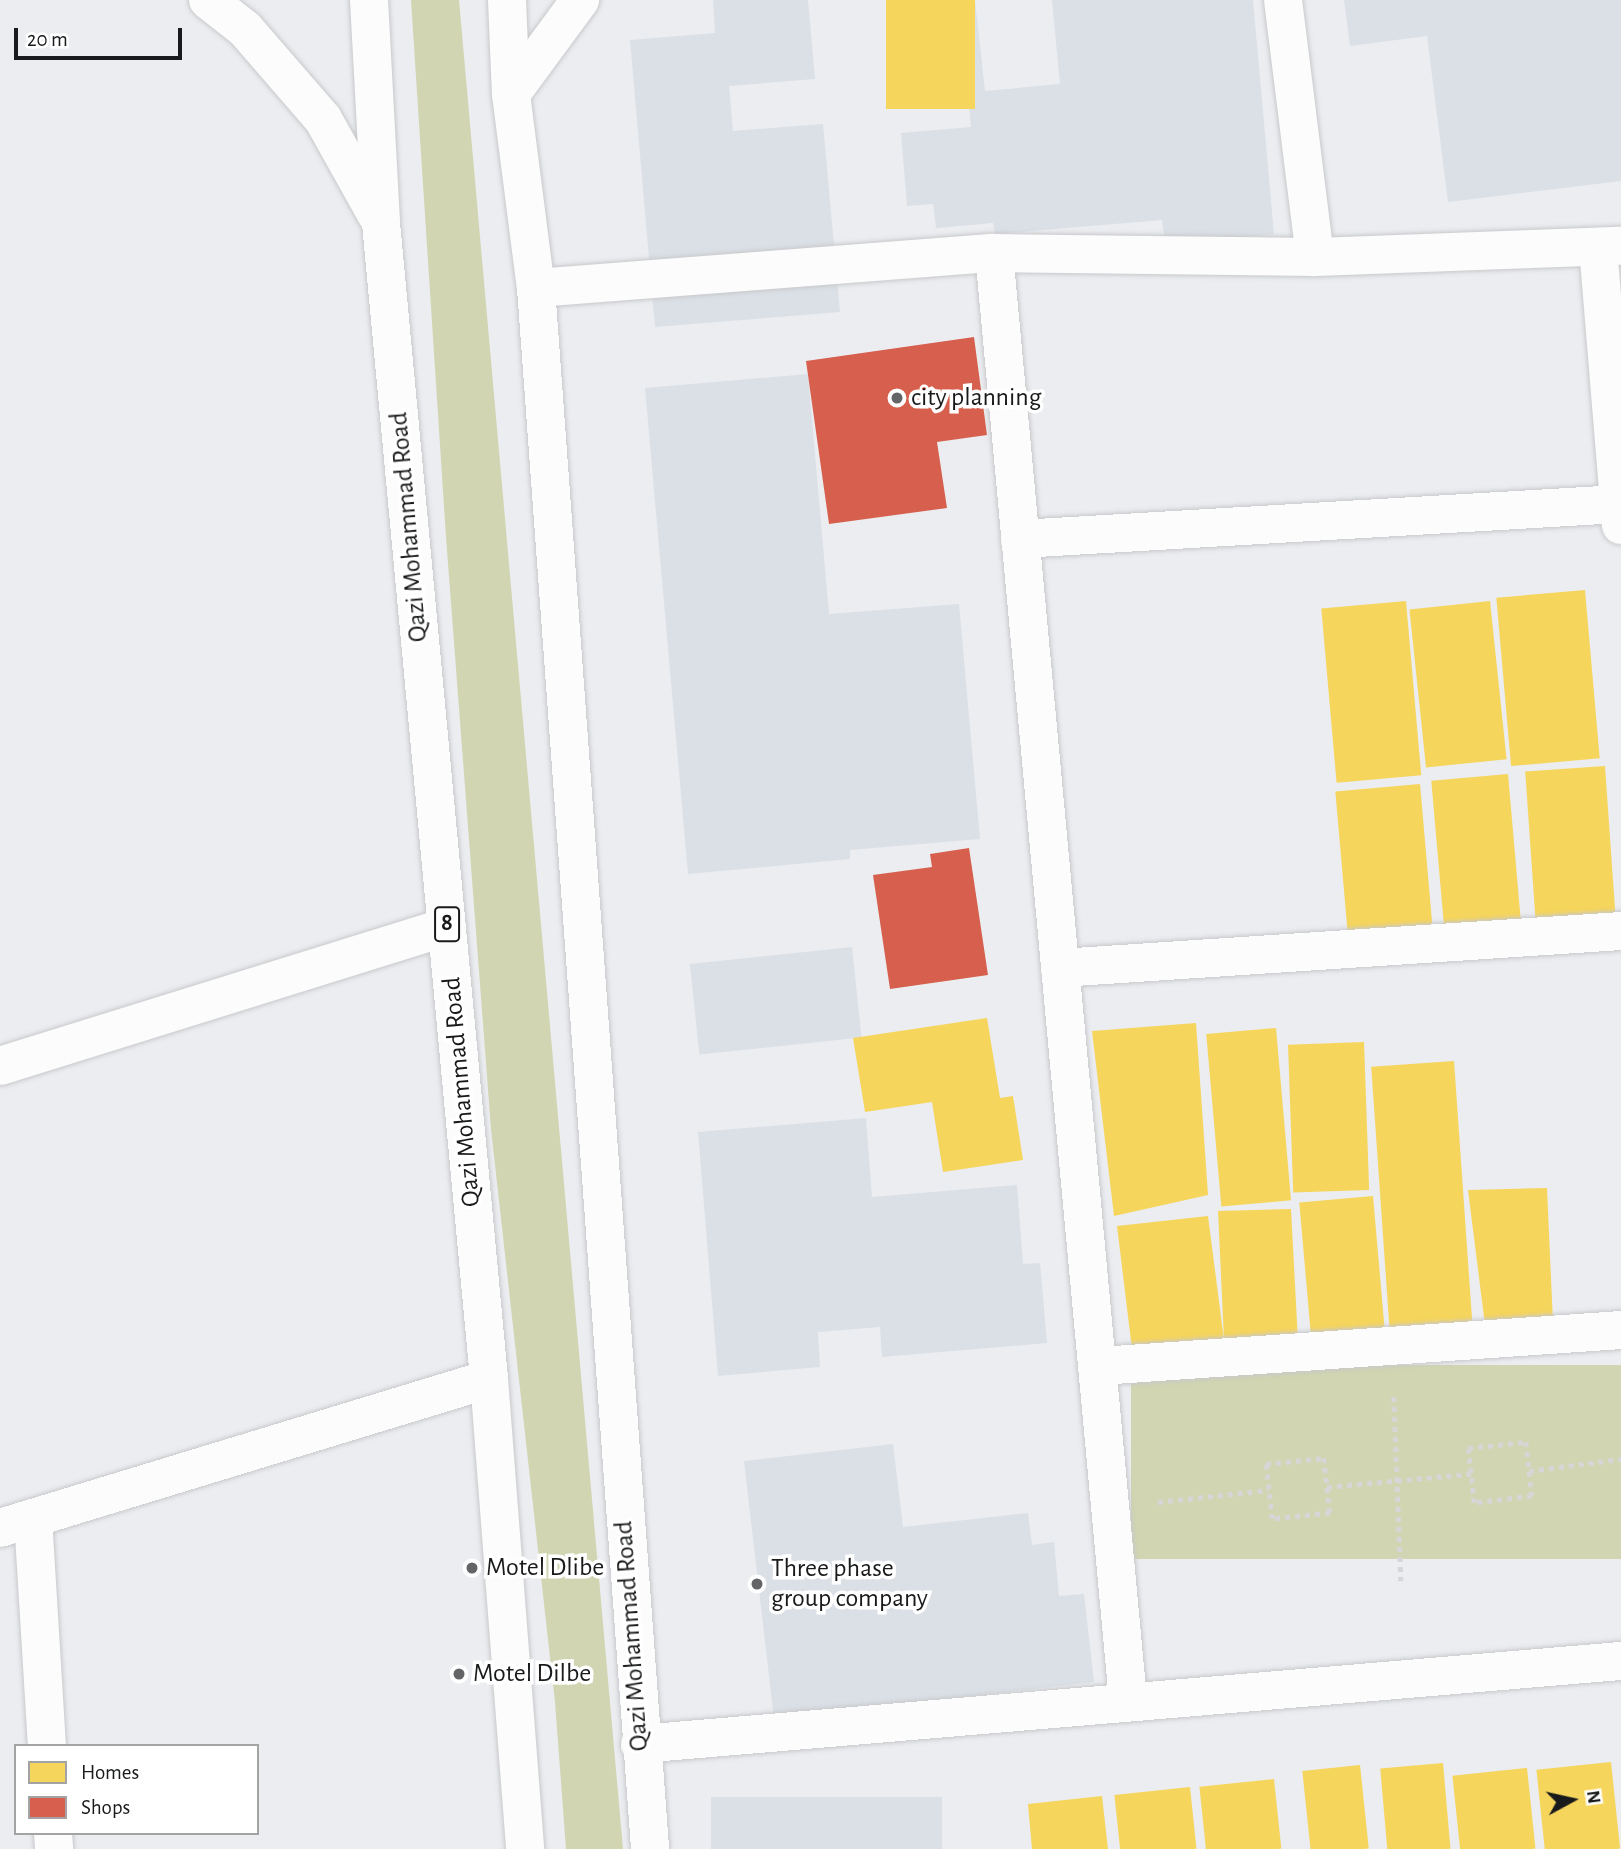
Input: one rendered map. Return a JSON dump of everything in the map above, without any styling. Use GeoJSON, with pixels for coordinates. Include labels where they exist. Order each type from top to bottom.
{"type":"FeatureCollection","features":[{"type":"Feature","properties":{"kind":"street"},"geometry":{"type":"LineString","coordinates":[[208,0],[245,29],[323,119],[381,223]]}},
{"type":"Feature","properties":{"kind":"street","name":"Qazi Mohammad Road"},"geometry":{"type":"LineString","coordinates":[[369,0],[381,223],[489,1379],[525,1849]]}},
{"type":"Feature","properties":{"kind":"street","name":"Qazi Mohammad Road"},"geometry":{"type":"LineString","coordinates":[[507,0],[511,94],[536,288],[640,1744],[650,1849]]}},
{"type":"Feature","properties":{"kind":"street"},"geometry":{"type":"LineString","coordinates":[[511,94],[580,0]]}},
{"type":"Feature","properties":{"kind":"street"},"geometry":{"type":"LineString","coordinates":[[1283,0],[1315,257]]}},
{"type":"Feature","properties":{"kind":"street"},"geometry":{"type":"LineString","coordinates":[[536,288],[994,253],[1315,257],[1610,247],[1620,515],[1020,539]]}},
{"type":"Feature","properties":{"kind":"street"},"geometry":{"type":"LineString","coordinates":[[994,253],[1100,1366],[1128,1699]]}},
{"type":"Feature","properties":{"kind":"street"},"geometry":{"type":"LineString","coordinates":[[0,1066],[447,927]]}},
{"type":"Feature","properties":{"kind":"street"},"geometry":{"type":"LineString","coordinates":[[1060,968],[1621,931]]}},
{"type":"Feature","properties":{"kind":"street"},"geometry":{"type":"LineString","coordinates":[[1100,1366],[1621,1330]]}},
{"type":"Feature","properties":{"kind":"street"},"geometry":{"type":"LineString","coordinates":[[47,1744],[17,1523],[489,1379]]}},
{"type":"Feature","properties":{"kind":"street"},"geometry":{"type":"LineString","coordinates":[[640,1744],[1128,1699],[1402,1682],[1621,1661]]}},
{"type":"Feature","properties":{"kind":"path"},"geometry":{"type":"LineString","coordinates":[[1394,1397],[1401,1581]]}},
{"type":"Feature","properties":{"kind":"path"},"geometry":{"type":"LineString","coordinates":[[1526,1442],[1532,1496],[1474,1503],[1471,1474],[1468,1448],[1526,1442]]}},
{"type":"Feature","properties":{"kind":"path"},"geometry":{"type":"LineString","coordinates":[[1324,1458],[1330,1513],[1272,1519],[1268,1490],[1266,1464],[1324,1458]]}},
{"type":"Feature","properties":{"kind":"path"},"geometry":{"type":"LineString","coordinates":[[1529,1471],[1621,1459]]}},
{"type":"Feature","properties":{"kind":"path"},"geometry":{"type":"LineString","coordinates":[[1327,1488],[1471,1474]]}},
{"type":"Feature","properties":{"kind":"path"},"geometry":{"type":"LineString","coordinates":[[1149,1503],[1268,1490]]}},
{"type":"Feature","properties":{"kind":"shaded area"},"geometry":{"type":"Polygon","coordinates":[[[713,0],[808,0],[815,79],[729,86],[733,131],[823,124],[840,312],[655,327],[630,40],[715,33],[713,0]]]}},
{"type":"Feature","properties":{"kind":"shaded area"},"geometry":{"type":"Polygon","coordinates":[[[886,0],[975,0],[985,91],[1060,84],[1052,0],[1253,0],[1274,234],[1165,244],[1162,220],[995,234],[993,223],[936,228],[933,204],[907,206],[901,133],[971,127],[969,102],[896,109],[886,0]]]}},
{"type":"Feature","properties":{"kind":"shaded area"},"geometry":{"type":"Polygon","coordinates":[[[1344,0],[1621,0],[1621,181],[1448,202],[1427,36],[1350,46],[1344,0]]]}},
{"type":"Feature","properties":{"kind":"shaded area"},"geometry":{"type":"Polygon","coordinates":[[[808,374],[829,614],[959,604],[980,839],[850,850],[850,859],[688,874],[645,388],[808,374]]]}},
{"type":"Feature","properties":{"kind":"shaded area"},"geometry":{"type":"Polygon","coordinates":[[[852,947],[862,1038],[699,1055],[690,964],[852,947]]]}},
{"type":"Feature","properties":{"kind":"shaded area"},"geometry":{"type":"Polygon","coordinates":[[[866,1118],[872,1197],[1017,1185],[1023,1264],[1040,1263],[1047,1343],[882,1357],[880,1327],[818,1332],[820,1367],[718,1376],[698,1132],[866,1118]]]}},
{"type":"Feature","properties":{"kind":"shaded area"},"geometry":{"type":"Polygon","coordinates":[[[893,1444],[903,1527],[1028,1513],[1032,1545],[1054,1542],[1059,1596],[1084,1594],[1094,1682],[774,1719],[744,1461],[893,1444]]]}},
{"type":"Feature","properties":{"kind":"shaded area"},"geometry":{"type":"Polygon","coordinates":[[[711,1797],[942,1797],[942,1849],[711,1849],[711,1797]]]}},
{"type":"Feature","properties":{"kind":"green space"},"geometry":{"type":"Polygon","coordinates":[[[411,0],[459,0],[623,1849],[566,1849],[555,1702],[491,1129],[446,537],[411,0]]]}},
{"type":"Feature","properties":{"kind":"green space"},"geometry":{"type":"Polygon","coordinates":[[[1131,1365],[1621,1365],[1621,1559],[1131,1559],[1131,1365]]]}},
{"type":"Feature","properties":{"kind":"building: Homes"},"geometry":{"type":"Polygon","coordinates":[[[886,0],[975,0],[975,109],[886,109],[886,0]]]}},
{"type":"Feature","properties":{"kind":"building: Homes"},"geometry":{"type":"Polygon","coordinates":[[[1585,590],[1600,758],[1511,766],[1496,598],[1585,590]]]}},
{"type":"Feature","properties":{"kind":"building: Homes"},"geometry":{"type":"Polygon","coordinates":[[[1406,601],[1421,775],[1337,783],[1321,608],[1406,601]]]}},
{"type":"Feature","properties":{"kind":"building: Homes"},"geometry":{"type":"Polygon","coordinates":[[[1490,601],[1507,759],[1426,768],[1409,609],[1490,601]]]}},
{"type":"Feature","properties":{"kind":"building: Homes"},"geometry":{"type":"Polygon","coordinates":[[[1605,766],[1616,919],[1536,924],[1525,772],[1605,766]]]}},
{"type":"Feature","properties":{"kind":"building: Homes"},"geometry":{"type":"Polygon","coordinates":[[[1508,774],[1521,925],[1445,932],[1431,781],[1508,774]]]}},
{"type":"Feature","properties":{"kind":"building: Homes"},"geometry":{"type":"Polygon","coordinates":[[[1420,784],[1433,932],[1348,940],[1335,791],[1420,784]]]}},
{"type":"Feature","properties":{"kind":"building: Homes"},"geometry":{"type":"Polygon","coordinates":[[[987,1018],[1000,1098],[1013,1096],[1023,1160],[943,1172],[932,1102],[865,1112],[853,1038],[987,1018]]]}},
{"type":"Feature","properties":{"kind":"building: Homes"},"geometry":{"type":"Polygon","coordinates":[[[1196,1023],[1208,1195],[1114,1216],[1092,1031],[1196,1023]]]}},
{"type":"Feature","properties":{"kind":"building: Homes"},"geometry":{"type":"Polygon","coordinates":[[[1276,1028],[1291,1200],[1221,1206],[1206,1034],[1276,1028]]]}},
{"type":"Feature","properties":{"kind":"building: Homes"},"geometry":{"type":"Polygon","coordinates":[[[1364,1042],[1369,1190],[1293,1193],[1288,1045],[1364,1042]]]}},
{"type":"Feature","properties":{"kind":"building: Homes"},"geometry":{"type":"Polygon","coordinates":[[[1454,1061],[1473,1332],[1390,1338],[1371,1067],[1454,1061]]]}},
{"type":"Feature","properties":{"kind":"building: Homes"},"geometry":{"type":"Polygon","coordinates":[[[1547,1188],[1553,1323],[1485,1325],[1468,1190],[1547,1188]]]}},
{"type":"Feature","properties":{"kind":"building: Homes"},"geometry":{"type":"Polygon","coordinates":[[[1373,1196],[1385,1336],[1312,1343],[1299,1202],[1373,1196]]]}},
{"type":"Feature","properties":{"kind":"building: Homes"},"geometry":{"type":"Polygon","coordinates":[[[1291,1209],[1298,1341],[1136,1382],[1117,1226],[1208,1216],[1224,1340],[1218,1211],[1291,1209]]]}},
{"type":"Feature","properties":{"kind":"building: Homes"},"geometry":{"type":"Polygon","coordinates":[[[1611,1762],[1620,1849],[1545,1849],[1536,1770],[1611,1762]]]}},
{"type":"Feature","properties":{"kind":"building: Homes"},"geometry":{"type":"Polygon","coordinates":[[[1443,1763],[1450,1849],[1387,1849],[1380,1768],[1443,1763]]]}},
{"type":"Feature","properties":{"kind":"building: Homes"},"geometry":{"type":"Polygon","coordinates":[[[1360,1765],[1369,1849],[1311,1849],[1302,1771],[1360,1765]]]}},
{"type":"Feature","properties":{"kind":"building: Homes"},"geometry":{"type":"Polygon","coordinates":[[[1527,1768],[1535,1849],[1460,1849],[1452,1776],[1527,1768]]]}},
{"type":"Feature","properties":{"kind":"building: Homes"},"geometry":{"type":"Polygon","coordinates":[[[1274,1779],[1281,1849],[1206,1849],[1199,1787],[1274,1779]]]}},
{"type":"Feature","properties":{"kind":"building: Homes"},"geometry":{"type":"Polygon","coordinates":[[[1190,1787],[1196,1849],[1120,1849],[1114,1795],[1190,1787]]]}},
{"type":"Feature","properties":{"kind":"building: Homes"},"geometry":{"type":"Polygon","coordinates":[[[1102,1796],[1108,1849],[1032,1849],[1028,1804],[1102,1796]]]}},
{"type":"Feature","properties":{"kind":"building: Shops","name":"city planning"},"geometry":{"type":"Polygon","coordinates":[[[974,337],[987,435],[937,442],[947,508],[829,524],[806,361],[974,337]]]}},
{"type":"Feature","properties":{"kind":"building: Shops"},"geometry":{"type":"Polygon","coordinates":[[[969,848],[988,975],[890,989],[873,875],[932,867],[930,854],[969,848]]]}},
{"type":"Feature","properties":{"kind":"place","name":"city planning"},"geometry":{"type":"Point","coordinates":[897,398]}},
{"type":"Feature","properties":{"kind":"place","name":"Motel Dlibe"},"geometry":{"type":"Point","coordinates":[472,1568]}},
{"type":"Feature","properties":{"kind":"place","name":"Three phase group company"},"geometry":{"type":"Point","coordinates":[757,1584]}},
{"type":"Feature","properties":{"kind":"place","name":"Motel Dilbe"},"geometry":{"type":"Point","coordinates":[459,1674]}}]}
